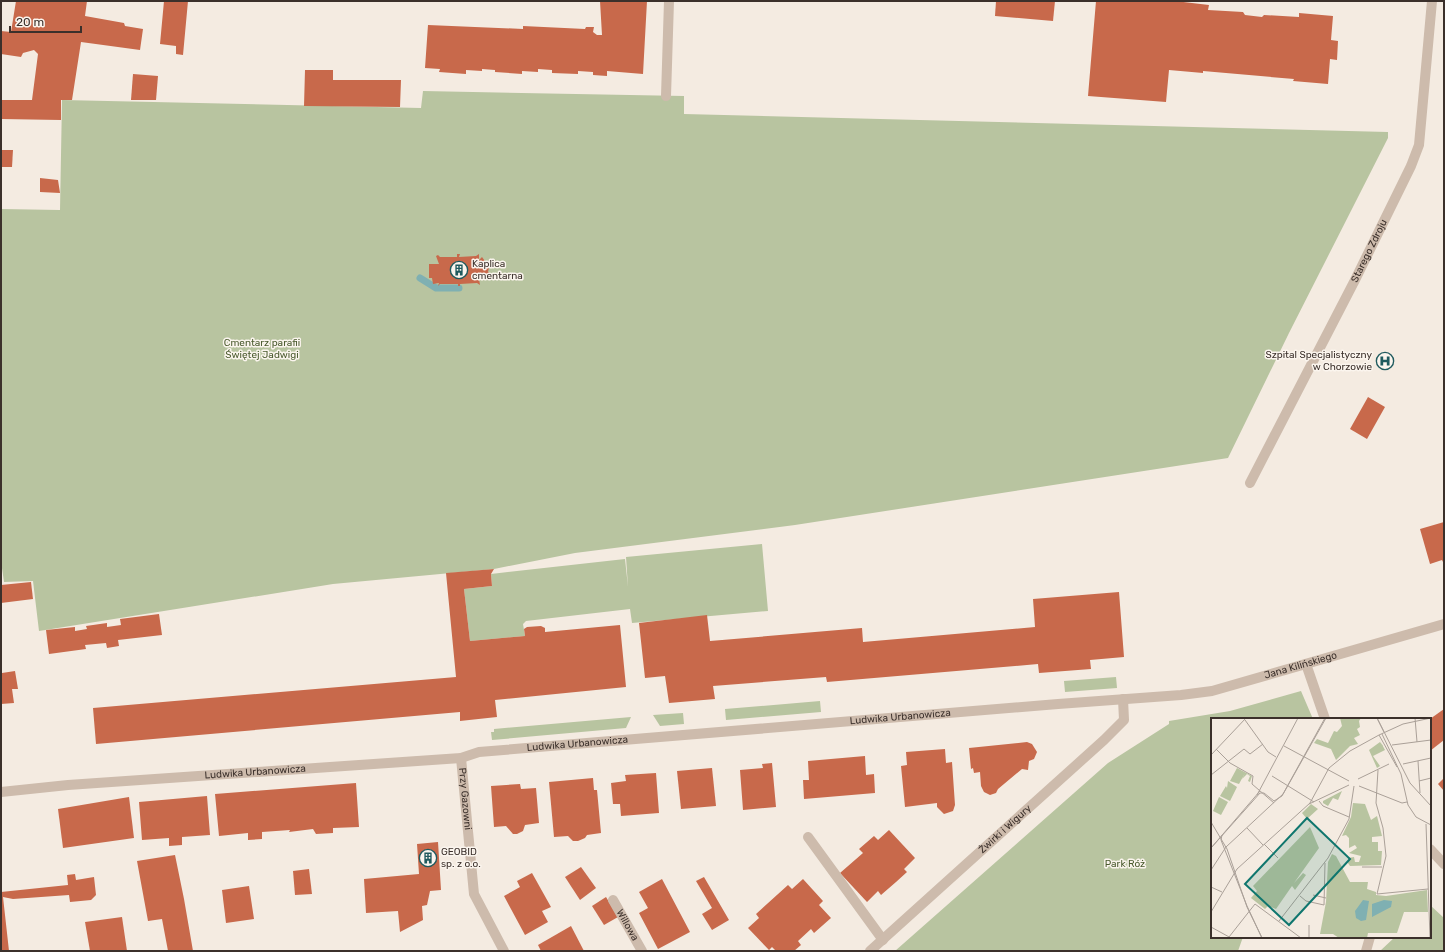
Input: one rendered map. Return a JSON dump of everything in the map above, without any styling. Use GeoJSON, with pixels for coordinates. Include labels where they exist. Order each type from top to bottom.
{"type":"FeatureCollection","features":[{"type":"Feature","properties":{"kind":"street"},"geometry":{"type":"LineString","coordinates":[[666,96],[669,1]]}},
{"type":"Feature","properties":{"kind":"street","name":"Starego Zdroju"},"geometry":{"type":"LineString","coordinates":[[1250,483],[1355,280],[1411,166],[1419,144],[1432,1]]}},
{"type":"Feature","properties":{"kind":"street","name":"Jana Kilińskiego"},"geometry":{"type":"LineString","coordinates":[[1154,697],[1212,691],[1444,624]]}},
{"type":"Feature","properties":{"kind":"street"},"geometry":{"type":"LineString","coordinates":[[1306,664],[1325,718]]}},
{"type":"Feature","properties":{"kind":"street","name":"Ludwika Urbanowicza"},"geometry":{"type":"LineString","coordinates":[[1,792],[76,784],[461,758],[484,751],[1154,697]]}},
{"type":"Feature","properties":{"kind":"street","name":"Żwirki i Wigury"},"geometry":{"type":"LineString","coordinates":[[870,951],[1124,720],[1123,699]]}},
{"type":"Feature","properties":{"kind":"street","name":"Przy Gazowni"},"geometry":{"type":"LineString","coordinates":[[461,758],[474,894],[504,951]]}},
{"type":"Feature","properties":{"kind":"street"},"geometry":{"type":"LineString","coordinates":[[808,836],[883,940]]}},
{"type":"Feature","properties":{"kind":"street"},"geometry":{"type":"LineString","coordinates":[[1431,850],[1444,864]]}},
{"type":"Feature","properties":{"kind":"street","name":"Willowa"},"geometry":{"type":"LineString","coordinates":[[613,900],[642,951]]}},
{"type":"Feature","properties":{"kind":"street"},"geometry":{"type":"LineString","coordinates":[[1366,951],[1370,938]]}},
{"type":"Feature","properties":{"kind":"green space","name":"Cmentarz parafii Świętej Jadwigi"},"geometry":{"type":"Polygon","coordinates":[[[423,91],[684,96],[684,114],[1388,132],[1388,138],[1289,333],[1228,458],[795,525],[575,553],[494,569],[333,584],[39,631],[33,581],[4,582],[1,561],[1,209],[60,210],[62,100],[421,108],[423,91]]]}},
{"type":"Feature","properties":{"kind":"green space"},"geometry":{"type":"Polygon","coordinates":[[[762,544],[768,611],[632,623],[630,609],[526,621],[523,624],[525,636],[470,641],[464,589],[492,586],[491,574],[625,559],[628,587],[626,557],[762,544]]]}},
{"type":"Feature","properties":{"kind":"green space"},"geometry":{"type":"Polygon","coordinates":[[[1116,677],[1117,688],[1065,692],[1064,681],[1116,677]]]}},
{"type":"Feature","properties":{"kind":"green space","name":"Park Róż"},"geometry":{"type":"Polygon","coordinates":[[[1301,691],[1313,718],[1211,718],[1211,938],[1243,938],[1238,951],[895,951],[1108,763],[1169,724],[1169,721],[1230,711],[1301,691]]]}},
{"type":"Feature","properties":{"kind":"green space"},"geometry":{"type":"Polygon","coordinates":[[[820,701],[821,712],[726,720],[725,709],[820,701]]]}},
{"type":"Feature","properties":{"kind":"green space"},"geometry":{"type":"Polygon","coordinates":[[[683,713],[684,724],[660,726],[653,715],[683,713]]]}},
{"type":"Feature","properties":{"kind":"green space"},"geometry":{"type":"Polygon","coordinates":[[[631,717],[626,728],[492,740],[491,732],[494,732],[494,729],[631,717]]]}},
{"type":"Feature","properties":{"kind":"green space"},"geometry":{"type":"Polygon","coordinates":[[[1431,906],[1444,918],[1444,951],[1380,951],[1394,938],[1431,938],[1431,906]]]}},
{"type":"Feature","properties":{"kind":"building"},"geometry":{"type":"Polygon","coordinates":[[[16,1],[87,1],[85,16],[124,23],[125,26],[143,29],[140,50],[81,42],[72,100],[61,100],[61,120],[1,119],[1,100],[32,100],[38,54],[34,50],[23,53],[21,57],[1,54],[1,31],[11,32],[16,1]]]}},
{"type":"Feature","properties":{"kind":"building"},"geometry":{"type":"Polygon","coordinates":[[[164,1],[188,1],[183,55],[176,54],[176,46],[160,44],[164,1]]]}},
{"type":"Feature","properties":{"kind":"building"},"geometry":{"type":"Polygon","coordinates":[[[600,1],[647,1],[643,74],[607,71],[607,76],[593,75],[593,72],[578,71],[578,74],[552,73],[552,70],[538,69],[538,72],[522,71],[522,74],[495,72],[495,70],[482,69],[482,71],[466,70],[466,74],[439,72],[440,69],[425,68],[428,25],[523,29],[523,26],[585,29],[586,27],[594,27],[593,32],[597,35],[602,35],[600,1]]]}},
{"type":"Feature","properties":{"kind":"building"},"geometry":{"type":"Polygon","coordinates":[[[996,1],[1055,1],[1053,21],[995,16],[996,1]]]}},
{"type":"Feature","properties":{"kind":"building"},"geometry":{"type":"Polygon","coordinates":[[[1096,1],[1175,1],[1209,5],[1208,10],[1243,12],[1245,15],[1262,17],[1264,15],[1299,17],[1299,13],[1333,16],[1331,40],[1338,41],[1337,60],[1330,59],[1328,84],[1293,81],[1294,79],[1203,71],[1203,73],[1169,70],[1166,102],[1088,96],[1096,1]]]}},
{"type":"Feature","properties":{"kind":"building"},"geometry":{"type":"Polygon","coordinates":[[[305,70],[333,70],[333,80],[401,80],[400,107],[304,106],[305,70]]]}},
{"type":"Feature","properties":{"kind":"building"},"geometry":{"type":"Polygon","coordinates":[[[133,74],[158,76],[156,100],[131,100],[133,74]]]}},
{"type":"Feature","properties":{"kind":"building"},"geometry":{"type":"Polygon","coordinates":[[[1,150],[13,150],[12,167],[1,167],[1,150]]]}},
{"type":"Feature","properties":{"kind":"building"},"geometry":{"type":"Polygon","coordinates":[[[40,178],[58,180],[60,193],[40,192],[40,178]]]}},
{"type":"Feature","properties":{"kind":"building","name":"Kaplica cmentarna"},"geometry":{"type":"Polygon","coordinates":[[[457,254],[460,254],[459,257],[476,256],[479,254],[479,260],[482,257],[487,264],[490,263],[488,272],[492,274],[488,274],[482,280],[479,279],[480,285],[477,283],[460,284],[460,286],[458,286],[458,284],[440,284],[438,286],[439,283],[433,284],[432,278],[429,278],[429,264],[439,264],[436,256],[438,255],[440,257],[457,257],[457,254]]]}},
{"type":"Feature","properties":{"kind":"building"},"geometry":{"type":"Polygon","coordinates":[[[1368,397],[1385,407],[1367,439],[1350,429],[1368,397]]]}},
{"type":"Feature","properties":{"kind":"building"},"geometry":{"type":"Polygon","coordinates":[[[1444,522],[1444,564],[1442,560],[1430,564],[1420,529],[1444,522]]]}},
{"type":"Feature","properties":{"kind":"building"},"geometry":{"type":"Polygon","coordinates":[[[494,569],[491,574],[492,586],[464,589],[470,641],[525,636],[524,629],[527,627],[541,626],[545,628],[545,632],[620,625],[626,687],[495,700],[497,717],[460,721],[460,712],[96,744],[93,708],[456,677],[446,573],[494,569]]]}},
{"type":"Feature","properties":{"kind":"building"},"geometry":{"type":"Polygon","coordinates":[[[31,582],[33,599],[1,603],[1,585],[31,582]]]}},
{"type":"Feature","properties":{"kind":"building"},"geometry":{"type":"Polygon","coordinates":[[[1119,592],[1124,657],[1090,660],[1091,669],[1039,673],[1038,664],[827,682],[826,677],[713,686],[715,699],[669,703],[665,676],[645,678],[639,623],[707,615],[710,641],[862,628],[863,642],[1035,627],[1033,599],[1119,592]]]}},
{"type":"Feature","properties":{"kind":"building"},"geometry":{"type":"Polygon","coordinates":[[[159,614],[162,635],[118,640],[119,646],[107,648],[106,643],[85,645],[86,649],[49,654],[46,630],[75,627],[75,631],[87,629],[86,626],[107,623],[107,627],[121,625],[120,619],[159,614]]]}},
{"type":"Feature","properties":{"kind":"building"},"geometry":{"type":"Polygon","coordinates":[[[15,671],[18,689],[12,689],[14,703],[1,704],[2,673],[15,671]]]}},
{"type":"Feature","properties":{"kind":"building"},"geometry":{"type":"Polygon","coordinates":[[[1444,709],[1444,740],[1431,750],[1431,718],[1444,709]]]}},
{"type":"Feature","properties":{"kind":"building"},"geometry":{"type":"Polygon","coordinates":[[[1027,742],[1032,744],[1037,752],[1034,759],[1029,761],[1028,770],[1022,769],[998,789],[996,793],[990,795],[984,792],[981,786],[980,772],[974,773],[973,768],[971,769],[969,748],[1027,742]]]}},
{"type":"Feature","properties":{"kind":"building"},"geometry":{"type":"Polygon","coordinates":[[[945,749],[946,763],[952,762],[955,805],[953,811],[944,814],[937,807],[937,803],[905,807],[901,766],[907,765],[906,752],[945,749]]]}},
{"type":"Feature","properties":{"kind":"building"},"geometry":{"type":"Polygon","coordinates":[[[865,756],[866,775],[874,774],[875,793],[804,799],[803,780],[809,780],[808,761],[865,756]]]}},
{"type":"Feature","properties":{"kind":"building"},"geometry":{"type":"Polygon","coordinates":[[[772,763],[776,807],[743,810],[740,770],[763,768],[762,764],[772,763]]]}},
{"type":"Feature","properties":{"kind":"building"},"geometry":{"type":"Polygon","coordinates":[[[712,768],[716,806],[681,809],[677,771],[712,768]]]}},
{"type":"Feature","properties":{"kind":"building"},"geometry":{"type":"Polygon","coordinates":[[[656,773],[659,813],[621,816],[620,804],[613,804],[611,783],[626,781],[625,775],[656,773]]]}},
{"type":"Feature","properties":{"kind":"building"},"geometry":{"type":"Polygon","coordinates":[[[593,778],[594,790],[597,790],[601,833],[587,835],[585,838],[578,841],[573,841],[568,836],[554,837],[549,782],[593,778]]]}},
{"type":"Feature","properties":{"kind":"building"},"geometry":{"type":"Polygon","coordinates":[[[1444,778],[1444,791],[1438,784],[1444,778]]]}},
{"type":"Feature","properties":{"kind":"building"},"geometry":{"type":"Polygon","coordinates":[[[356,783],[359,827],[333,828],[333,833],[316,834],[313,829],[289,832],[290,830],[262,832],[262,839],[248,840],[248,833],[219,836],[215,794],[356,783]]]}},
{"type":"Feature","properties":{"kind":"building"},"geometry":{"type":"Polygon","coordinates":[[[520,784],[521,789],[536,788],[539,823],[525,825],[523,831],[513,834],[506,826],[494,827],[491,786],[520,784]]]}},
{"type":"Feature","properties":{"kind":"building"},"geometry":{"type":"Polygon","coordinates":[[[207,796],[210,835],[182,837],[182,845],[169,846],[169,838],[142,840],[139,802],[207,796]]]}},
{"type":"Feature","properties":{"kind":"building"},"geometry":{"type":"Polygon","coordinates":[[[129,797],[134,838],[63,848],[58,809],[129,797]]]}},
{"type":"Feature","properties":{"kind":"building"},"geometry":{"type":"Polygon","coordinates":[[[889,830],[915,858],[904,869],[907,872],[881,895],[878,891],[867,902],[840,873],[863,853],[859,849],[874,836],[878,840],[889,830]]]}},
{"type":"Feature","properties":{"kind":"building"},"geometry":{"type":"Polygon","coordinates":[[[438,842],[441,890],[430,891],[427,905],[422,906],[423,920],[400,932],[398,911],[366,913],[364,879],[419,874],[417,844],[438,842]]]}},
{"type":"Feature","properties":{"kind":"building"},"geometry":{"type":"Polygon","coordinates":[[[175,855],[193,951],[168,951],[162,919],[148,921],[137,861],[175,855]]]}},
{"type":"Feature","properties":{"kind":"building"},"geometry":{"type":"Polygon","coordinates":[[[581,867],[596,888],[580,900],[565,877],[581,867]]]}},
{"type":"Feature","properties":{"kind":"building"},"geometry":{"type":"Polygon","coordinates":[[[309,869],[312,894],[295,895],[293,871],[309,869]]]}},
{"type":"Feature","properties":{"kind":"building"},"geometry":{"type":"Polygon","coordinates":[[[532,873],[551,907],[542,911],[548,922],[525,935],[504,896],[520,887],[517,881],[532,873]]]}},
{"type":"Feature","properties":{"kind":"building"},"geometry":{"type":"Polygon","coordinates":[[[75,874],[76,880],[94,877],[96,895],[91,900],[70,902],[69,895],[13,899],[3,897],[9,951],[1,951],[1,892],[68,885],[67,875],[75,874]]]}},
{"type":"Feature","properties":{"kind":"building"},"geometry":{"type":"Polygon","coordinates":[[[704,877],[729,920],[712,930],[702,914],[712,908],[696,881],[704,877]]]}},
{"type":"Feature","properties":{"kind":"building"},"geometry":{"type":"Polygon","coordinates":[[[662,879],[690,932],[658,949],[639,913],[648,908],[639,892],[662,879]]]}},
{"type":"Feature","properties":{"kind":"building"},"geometry":{"type":"Polygon","coordinates":[[[803,879],[823,901],[819,905],[831,918],[814,933],[811,929],[798,941],[801,945],[794,951],[776,951],[772,947],[769,950],[748,928],[759,918],[756,914],[788,885],[792,889],[803,879]]]}},
{"type":"Feature","properties":{"kind":"building"},"geometry":{"type":"Polygon","coordinates":[[[249,886],[254,919],[226,923],[222,890],[249,886]]]}},
{"type":"Feature","properties":{"kind":"building"},"geometry":{"type":"Polygon","coordinates":[[[606,897],[618,917],[604,925],[592,906],[606,897]]]}},
{"type":"Feature","properties":{"kind":"building"},"geometry":{"type":"Polygon","coordinates":[[[122,917],[127,951],[90,951],[85,922],[122,917]]]}},
{"type":"Feature","properties":{"kind":"building"},"geometry":{"type":"Polygon","coordinates":[[[571,926],[584,951],[541,951],[538,945],[571,926]]]}},
{"type":"Feature","properties":{"kind":"waterway"},"geometry":{"type":"LineString","coordinates":[[420,278],[436,288],[459,288]]}},
{"type":"Feature","properties":{"kind":"place","name":"Kaplica cmentarna"},"geometry":{"type":"Point","coordinates":[459,270]}},
{"type":"Feature","properties":{"kind":"place","name":"Szpital Specjalistyczny w Chorzowie"},"geometry":{"type":"Point","coordinates":[1385,361]}},
{"type":"Feature","properties":{"kind":"place","name":"GEOBID sp. z o.o."},"geometry":{"type":"Point","coordinates":[428,858]}}]}
